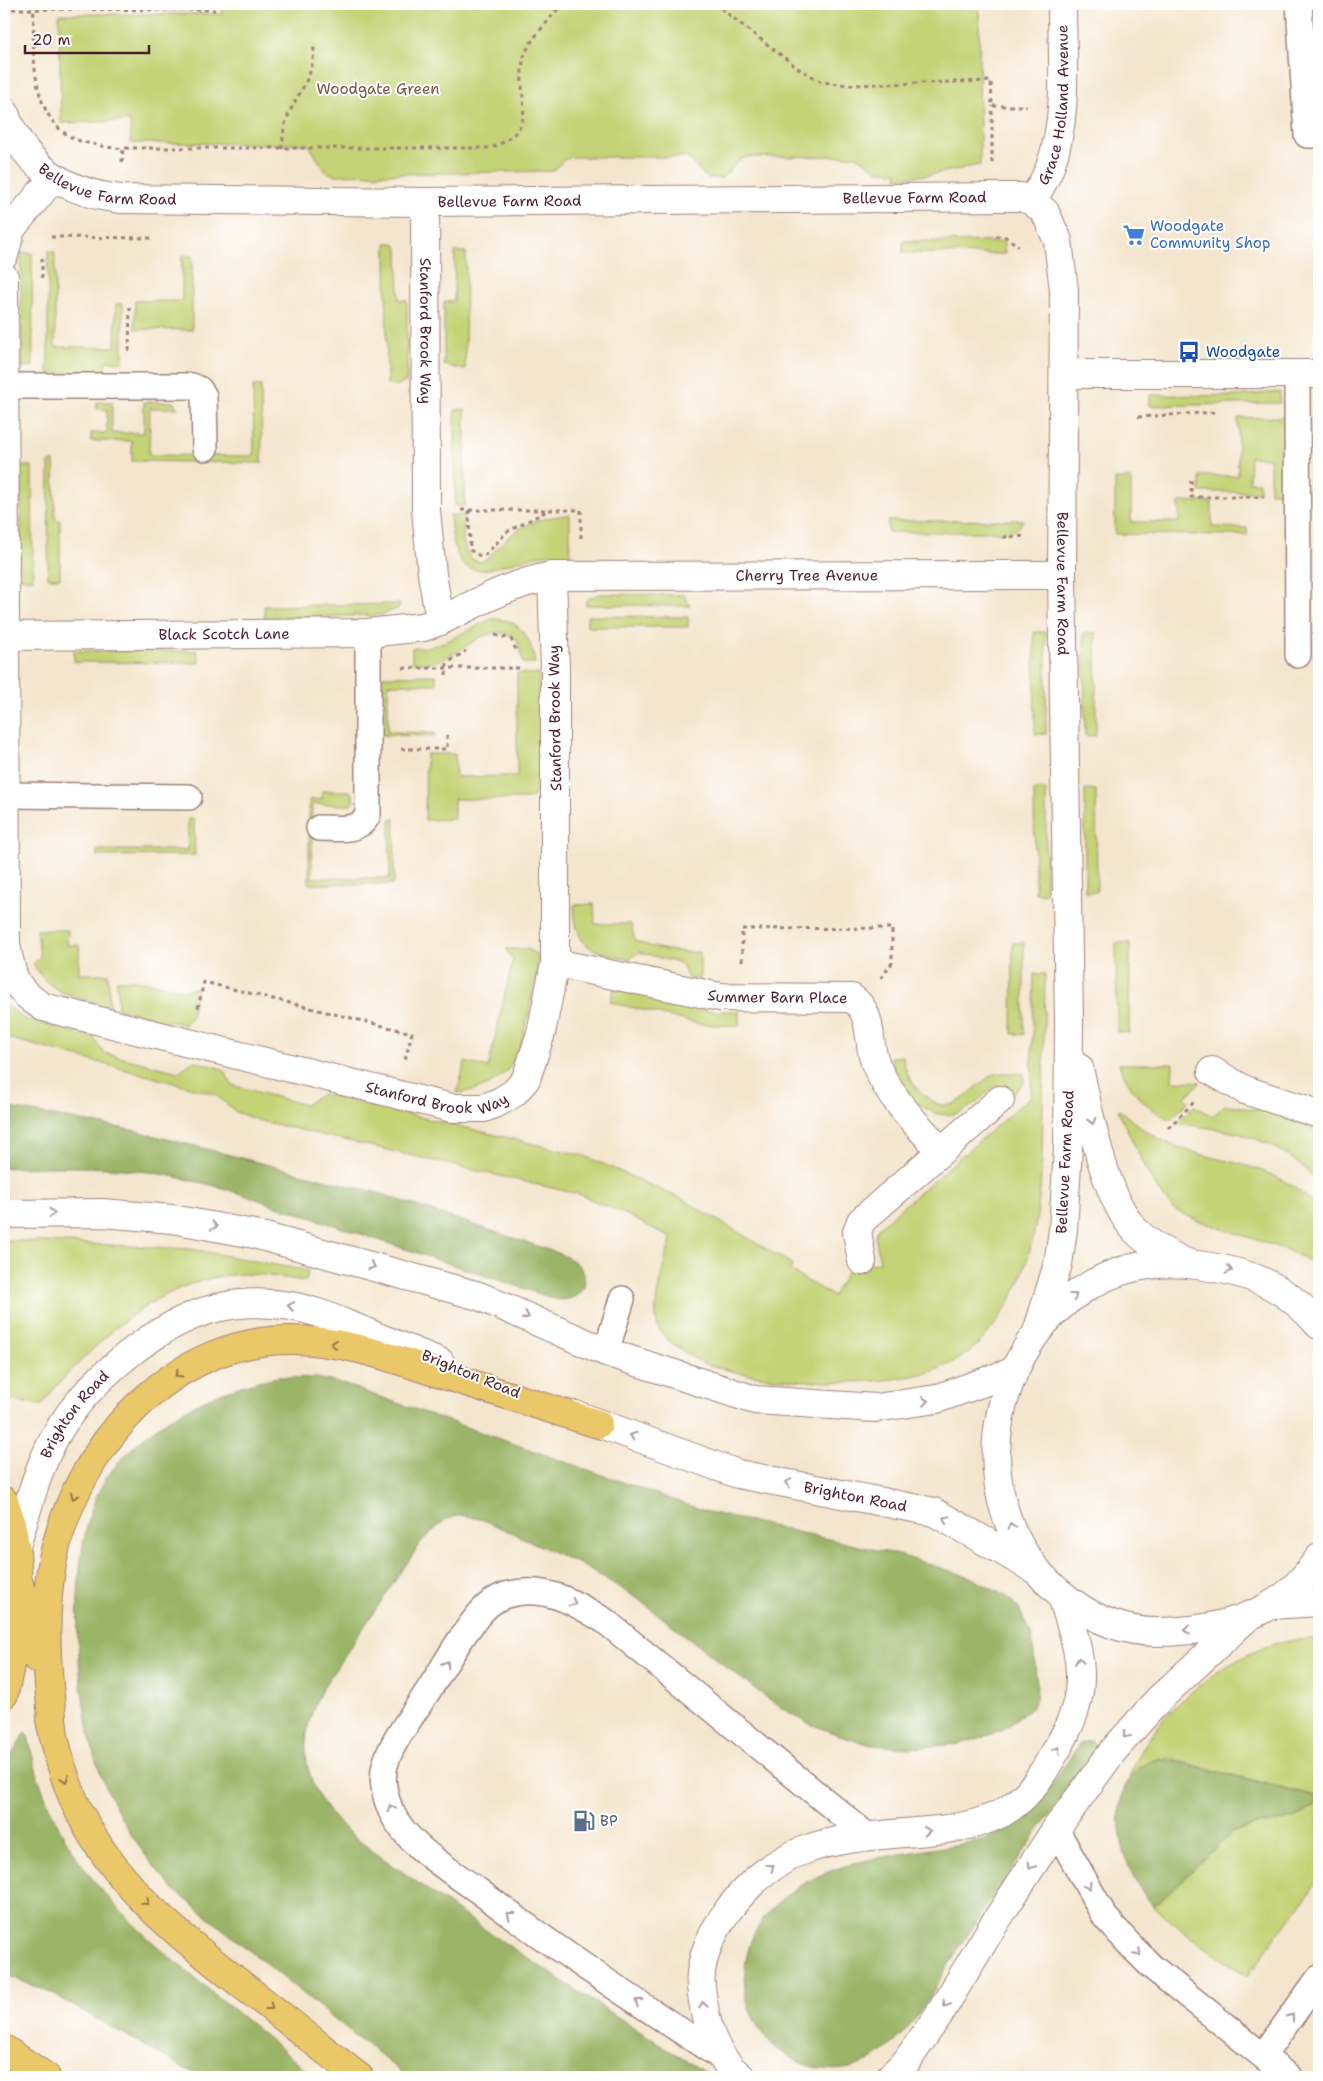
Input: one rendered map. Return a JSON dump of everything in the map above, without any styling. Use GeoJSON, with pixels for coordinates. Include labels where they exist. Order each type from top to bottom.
{"type":"FeatureCollection","features":[{"type":"Feature","properties":{"kind":"highway"},"geometry":{"type":"LineString","coordinates":[[54,1737],[46,1644],[48,1597],[53,1560],[63,1521],[81,1481],[113,1431],[143,1400],[185,1370],[208,1358],[244,1346],[278,1340],[328,1343],[383,1355],[598,1424]]}},
{"type":"Feature","properties":{"kind":"highway"},"geometry":{"type":"LineString","coordinates":[[4,1501],[11,1524],[18,1579],[54,1737],[69,1790],[86,1825],[100,1847],[140,1896],[187,1941],[359,2077]]}},
{"type":"Feature","properties":{"kind":"highway"},"geometry":{"type":"LineString","coordinates":[[4,1694],[11,1655],[18,1579]]}},
{"type":"Feature","properties":{"kind":"highway"},"geometry":{"type":"LineString","coordinates":[[4,2050],[46,2077]]}},
{"type":"Feature","properties":{"kind":"street","name":"Grace Holland Avenue"},"geometry":{"type":"LineString","coordinates":[[1032,201],[1050,168],[1060,131],[1062,106],[1062,4]]}},
{"type":"Feature","properties":{"kind":"street","name":"Bellevue Farm Road"},"geometry":{"type":"LineString","coordinates":[[4,111],[20,143],[53,178],[73,189],[96,196],[122,199],[425,202],[1021,197],[1032,201],[1045,212],[1053,227],[1062,257],[1065,374],[1062,575],[1069,1022],[1068,1148],[1063,1230],[1056,1272],[1038,1329]]}},
{"type":"Feature","properties":{"kind":"street"},"geometry":{"type":"LineString","coordinates":[[4,256],[6,240],[19,220],[53,178]]}},
{"type":"Feature","properties":{"kind":"street","name":"Stanford Brook Way"},"geometry":{"type":"LineString","coordinates":[[425,202],[426,510],[432,574],[440,621]]}},
{"type":"Feature","properties":{"kind":"street","name":"Stanford Brook Way"},"geometry":{"type":"LineString","coordinates":[[4,277],[6,943],[11,974],[24,995],[43,1007],[452,1108],[469,1109],[499,1102],[514,1093],[526,1079],[534,1060],[555,962],[555,669],[552,576]]}},
{"type":"Feature","properties":{"kind":"street"},"geometry":{"type":"LineString","coordinates":[[1065,374],[1308,374]]}},
{"type":"Feature","properties":{"kind":"street","name":"Cherry Tree Avenue"},"geometry":{"type":"LineString","coordinates":[[552,576],[1062,575]]}},
{"type":"Feature","properties":{"kind":"street"},"geometry":{"type":"LineString","coordinates":[[440,621],[509,587],[525,581],[552,576]]}},
{"type":"Feature","properties":{"kind":"street","name":"Black Scotch Lane"},"geometry":{"type":"LineString","coordinates":[[5,636],[368,633],[423,627],[440,621]]}},
{"type":"Feature","properties":{"kind":"street","name":"Summer Barn Place"},"geometry":{"type":"LineString","coordinates":[[555,962],[699,994],[741,997],[852,998],[862,1005],[867,1018],[875,1062],[886,1085],[941,1151]]}},
{"type":"Feature","properties":{"kind":"street","name":"Bellevue Farm Road"},"geometry":{"type":"LineString","coordinates":[[1069,1022],[1099,1149],[1125,1216],[1140,1234],[1160,1250],[1188,1264]]}},
{"type":"Feature","properties":{"kind":"street"},"geometry":{"type":"LineString","coordinates":[[1212,1071],[1245,1090],[1319,1114]]}},
{"type":"Feature","properties":{"kind":"street"},"geometry":{"type":"LineString","coordinates":[[862,1261],[857,1232],[862,1221],[1000,1100]]}},
{"type":"Feature","properties":{"kind":"street"},"geometry":{"type":"LineString","coordinates":[[4,1214],[102,1213],[172,1219],[254,1234],[479,1296],[606,1352],[755,1400],[876,1408],[936,1399],[1012,1372]]}},
{"type":"Feature","properties":{"kind":"street"},"geometry":{"type":"LineString","coordinates":[[1319,1325],[1293,1299],[1265,1280],[1229,1270],[1188,1264],[1152,1264],[1116,1274],[1080,1292],[1054,1312],[1038,1329],[1012,1372],[998,1418],[996,1451],[1002,1495],[1014,1536],[1034,1568],[1061,1594],[1095,1618],[1110,1624],[1148,1632],[1197,1629],[1222,1624],[1260,1609],[1292,1590],[1319,1558]]}},
{"type":"Feature","properties":{"kind":"street","name":"Brighton Road"},"geometry":{"type":"LineString","coordinates":[[15,1549],[30,1494],[55,1437],[77,1404],[115,1366],[148,1341],[188,1318],[223,1306],[265,1303],[315,1311],[598,1424],[738,1474],[934,1512],[1034,1568]]}},
{"type":"Feature","properties":{"kind":"street"},"geometry":{"type":"LineString","coordinates":[[731,2068],[707,2027],[700,1982],[710,1940],[720,1920],[758,1877],[789,1855],[827,1842],[936,1830],[974,1823],[1008,1809],[1033,1787],[1070,1726],[1080,1690],[1080,1659],[1061,1594]]}},
{"type":"Feature","properties":{"kind":"street"},"geometry":{"type":"LineString","coordinates":[[890,2077],[906,2062],[940,2014],[994,1924],[1056,1829],[1133,1727],[1196,1664],[1260,1609],[1319,1602]]}},
{"type":"Feature","properties":{"kind":"lane"},"geometry":{"type":"LineString","coordinates":[[1299,4],[1307,135],[1319,135]]}},
{"type":"Feature","properties":{"kind":"lane"},"geometry":{"type":"LineString","coordinates":[[1298,655],[1297,497],[1308,374]]}},
{"type":"Feature","properties":{"kind":"lane"},"geometry":{"type":"LineString","coordinates":[[4,386],[184,385],[199,389],[204,396],[205,404],[206,448]]}},
{"type":"Feature","properties":{"kind":"lane"},"geometry":{"type":"LineString","coordinates":[[319,828],[350,828],[364,823],[368,815],[368,633]]}},
{"type":"Feature","properties":{"kind":"lane"},"geometry":{"type":"LineString","coordinates":[[5,795],[188,797]]}},
{"type":"Feature","properties":{"kind":"lane"},"geometry":{"type":"LineString","coordinates":[[606,1352],[622,1299]]}},
{"type":"Feature","properties":{"kind":"lane"},"geometry":{"type":"LineString","coordinates":[[731,2068],[550,1944],[437,1860],[409,1836],[391,1811],[383,1775],[391,1748],[473,1622],[494,1601],[504,1595],[541,1592],[573,1602],[605,1621],[869,1837]]}},
{"type":"Feature","properties":{"kind":"lane"},"geometry":{"type":"LineString","coordinates":[[1056,1829],[1105,1917],[1130,1945],[1152,1967],[1289,2077]]}},
{"type":"Feature","properties":{"kind":"lane"},"geometry":{"type":"LineString","coordinates":[[1263,2056],[1319,1978]]}},
{"type":"Feature","properties":{"kind":"path"},"geometry":{"type":"LineString","coordinates":[[34,4],[33,62],[38,91],[51,121],[66,135],[86,143],[122,148],[282,149],[484,149],[498,145],[515,134],[524,120],[524,54],[562,4]]}},
{"type":"Feature","properties":{"kind":"path"},"geometry":{"type":"LineString","coordinates":[[716,4],[799,69],[822,82],[849,85],[991,81],[992,106],[1062,106]]}},
{"type":"Feature","properties":{"kind":"path"},"geometry":{"type":"LineString","coordinates":[[4,9],[215,10]]}},
{"type":"Feature","properties":{"kind":"path"},"geometry":{"type":"LineString","coordinates":[[282,149],[285,123],[307,83],[314,58],[314,45]]}},
{"type":"Feature","properties":{"kind":"path"},"geometry":{"type":"LineString","coordinates":[[122,148],[122,238]]}},
{"type":"Feature","properties":{"kind":"path"},"geometry":{"type":"LineString","coordinates":[[19,220],[43,237],[161,238]]}},
{"type":"Feature","properties":{"kind":"path"},"geometry":{"type":"LineString","coordinates":[[990,235],[1004,236],[1021,248]]}},
{"type":"Feature","properties":{"kind":"path"},"geometry":{"type":"LineString","coordinates":[[42,286],[43,237]]}},
{"type":"Feature","properties":{"kind":"path"},"geometry":{"type":"LineString","coordinates":[[129,385],[130,304]]}},
{"type":"Feature","properties":{"kind":"path"},"geometry":{"type":"LineString","coordinates":[[1191,480],[1191,497],[1297,497]]}},
{"type":"Feature","properties":{"kind":"path"},"geometry":{"type":"LineString","coordinates":[[469,510],[470,550],[480,556],[485,555],[513,528],[550,510]]}},
{"type":"Feature","properties":{"kind":"path"},"geometry":{"type":"LineString","coordinates":[[1027,527],[1027,575]]}},
{"type":"Feature","properties":{"kind":"path"},"geometry":{"type":"LineString","coordinates":[[487,638],[502,636],[511,639],[518,657]]}},
{"type":"Feature","properties":{"kind":"path"},"geometry":{"type":"LineString","coordinates":[[446,675],[447,662],[472,647]]}},
{"type":"Feature","properties":{"kind":"path"},"geometry":{"type":"LineString","coordinates":[[518,663],[518,668]]}},
{"type":"Feature","properties":{"kind":"path"},"geometry":{"type":"LineString","coordinates":[[368,668],[555,669]]}},
{"type":"Feature","properties":{"kind":"path"},"geometry":{"type":"LineString","coordinates":[[368,749],[447,749],[447,735]]}},
{"type":"Feature","properties":{"kind":"path"},"geometry":{"type":"LineString","coordinates":[[741,997],[742,929],[892,928],[892,963],[862,1005]]}},
{"type":"Feature","properties":{"kind":"path"},"geometry":{"type":"LineString","coordinates":[[189,1043],[204,982],[384,1026],[412,1034],[397,1095]]}},
{"type":"Feature","properties":{"kind":"green space","name":"Woodgate Green"},"geometry":{"type":"Polygon","coordinates":[[[223,4],[979,4],[980,165],[929,175],[897,178],[897,172],[878,171],[857,156],[746,157],[740,160],[722,178],[707,178],[687,157],[572,157],[563,160],[554,171],[335,175],[326,172],[308,144],[131,143],[130,121],[61,123],[59,14],[222,14],[223,4]]]}},
{"type":"Feature","properties":{"kind":"green space"},"geometry":{"type":"Polygon","coordinates":[[[903,241],[1004,242],[1005,254],[903,253],[903,241]]]}},
{"type":"Feature","properties":{"kind":"green space"},"geometry":{"type":"Polygon","coordinates":[[[386,243],[394,243],[398,248],[399,300],[407,300],[407,381],[398,385],[387,385],[386,243]]]}},
{"type":"Feature","properties":{"kind":"green space"},"geometry":{"type":"Polygon","coordinates":[[[48,251],[55,252],[55,347],[115,347],[116,304],[123,304],[123,362],[106,361],[105,374],[48,373],[48,251]]]}},
{"type":"Feature","properties":{"kind":"green space"},"geometry":{"type":"Polygon","coordinates":[[[455,252],[466,252],[465,370],[444,365],[444,302],[454,301],[455,252]]]}},
{"type":"Feature","properties":{"kind":"green space"},"geometry":{"type":"Polygon","coordinates":[[[21,253],[32,253],[33,366],[22,367],[21,253]]]}},
{"type":"Feature","properties":{"kind":"green space"},"geometry":{"type":"Polygon","coordinates":[[[182,256],[192,256],[192,330],[135,329],[135,301],[182,301],[182,256]]]}},
{"type":"Feature","properties":{"kind":"green space"},"geometry":{"type":"Polygon","coordinates":[[[253,386],[261,386],[262,463],[132,461],[132,441],[91,441],[91,433],[107,433],[107,409],[97,409],[97,402],[112,402],[112,433],[144,433],[144,402],[173,402],[178,408],[150,408],[149,455],[254,456],[253,386]]]}},
{"type":"Feature","properties":{"kind":"green space"},"geometry":{"type":"Polygon","coordinates":[[[1280,392],[1280,403],[1150,406],[1150,395],[1234,396],[1280,392]]]}},
{"type":"Feature","properties":{"kind":"green space"},"geometry":{"type":"Polygon","coordinates":[[[465,409],[465,506],[455,506],[455,410],[465,409]]]}},
{"type":"Feature","properties":{"kind":"green space"},"geometry":{"type":"Polygon","coordinates":[[[1287,417],[1287,492],[1270,492],[1270,458],[1250,457],[1249,482],[1259,482],[1259,492],[1200,492],[1200,476],[1238,476],[1238,418],[1287,417]]]}},
{"type":"Feature","properties":{"kind":"green space"},"geometry":{"type":"Polygon","coordinates":[[[54,461],[55,519],[60,520],[60,578],[48,578],[49,462],[54,461]]]}},
{"type":"Feature","properties":{"kind":"green space"},"geometry":{"type":"Polygon","coordinates":[[[21,466],[32,466],[33,579],[21,579],[21,466]]]}},
{"type":"Feature","properties":{"kind":"green space"},"geometry":{"type":"Polygon","coordinates":[[[1115,479],[1131,479],[1131,522],[1179,522],[1179,502],[1212,502],[1212,527],[1247,528],[1247,535],[1115,534],[1115,479]]]}},
{"type":"Feature","properties":{"kind":"green space"},"geometry":{"type":"Polygon","coordinates":[[[450,515],[464,515],[463,536],[465,549],[468,555],[480,562],[489,557],[507,538],[523,527],[550,517],[570,515],[570,555],[543,555],[478,570],[467,567],[459,558],[453,541],[450,515]]]}},
{"type":"Feature","properties":{"kind":"green space"},"geometry":{"type":"Polygon","coordinates":[[[1023,520],[1020,526],[1015,529],[1003,532],[888,532],[888,521],[1023,520]]]}},
{"type":"Feature","properties":{"kind":"green space"},"geometry":{"type":"Polygon","coordinates":[[[599,594],[684,595],[690,606],[586,605],[586,600],[599,594]]]}},
{"type":"Feature","properties":{"kind":"green space"},"geometry":{"type":"Polygon","coordinates":[[[400,604],[399,608],[382,615],[265,618],[264,606],[400,604]]]}},
{"type":"Feature","properties":{"kind":"green space"},"geometry":{"type":"Polygon","coordinates":[[[587,616],[688,617],[688,627],[587,627],[587,616]]]}},
{"type":"Feature","properties":{"kind":"green space"},"geometry":{"type":"Polygon","coordinates":[[[492,619],[510,622],[522,631],[531,645],[535,663],[523,663],[518,641],[508,635],[499,633],[489,634],[480,638],[439,661],[428,663],[412,662],[412,648],[433,646],[492,619]]]}},
{"type":"Feature","properties":{"kind":"green space"},"geometry":{"type":"Polygon","coordinates":[[[1034,632],[1046,632],[1046,734],[1035,734],[1034,632]]]}},
{"type":"Feature","properties":{"kind":"green space"},"geometry":{"type":"Polygon","coordinates":[[[1084,633],[1096,633],[1096,736],[1085,736],[1084,633]]]}},
{"type":"Feature","properties":{"kind":"green space"},"geometry":{"type":"Polygon","coordinates":[[[74,651],[197,651],[200,663],[74,662],[74,651]]]}},
{"type":"Feature","properties":{"kind":"green space"},"geometry":{"type":"Polygon","coordinates":[[[517,673],[539,674],[540,791],[528,799],[454,799],[454,819],[425,820],[426,754],[455,754],[456,777],[517,776],[517,673]]]}},
{"type":"Feature","properties":{"kind":"green space"},"geometry":{"type":"Polygon","coordinates":[[[436,675],[436,684],[388,684],[388,732],[435,733],[435,736],[382,735],[382,676],[436,675]]]}},
{"type":"Feature","properties":{"kind":"green space"},"geometry":{"type":"Polygon","coordinates":[[[1085,789],[1096,790],[1097,892],[1085,892],[1085,789]]]}},
{"type":"Feature","properties":{"kind":"green space"},"geometry":{"type":"Polygon","coordinates":[[[1034,790],[1046,790],[1046,893],[1035,893],[1034,790]]]}},
{"type":"Feature","properties":{"kind":"green space"},"geometry":{"type":"Polygon","coordinates":[[[322,791],[349,791],[353,794],[353,802],[351,805],[312,804],[312,878],[390,878],[390,820],[395,819],[394,884],[309,884],[309,800],[322,799],[322,791]]]}},
{"type":"Feature","properties":{"kind":"green space"},"geometry":{"type":"Polygon","coordinates":[[[188,819],[194,820],[195,855],[97,856],[97,850],[188,850],[188,819]]]}},
{"type":"Feature","properties":{"kind":"green space"},"geometry":{"type":"Polygon","coordinates":[[[594,904],[595,924],[631,924],[635,941],[667,950],[700,952],[700,979],[688,979],[682,964],[639,952],[629,960],[595,950],[587,945],[578,931],[574,905],[594,904]]]}},
{"type":"Feature","properties":{"kind":"green space"},"geometry":{"type":"Polygon","coordinates":[[[37,930],[68,930],[67,945],[79,945],[79,974],[108,974],[110,1007],[66,994],[56,989],[39,974],[33,964],[40,957],[37,930]]]}},
{"type":"Feature","properties":{"kind":"green space"},"geometry":{"type":"Polygon","coordinates":[[[1024,942],[1024,1035],[1012,1034],[1013,943],[1024,942]]]}},
{"type":"Feature","properties":{"kind":"green space"},"geometry":{"type":"Polygon","coordinates":[[[1116,943],[1130,943],[1129,1033],[1117,1032],[1116,943]]]}},
{"type":"Feature","properties":{"kind":"green space"},"geometry":{"type":"Polygon","coordinates":[[[506,949],[528,949],[539,956],[529,1012],[519,1049],[507,1071],[498,1079],[474,1090],[457,1093],[465,1062],[488,1068],[513,960],[506,949]]]}},
{"type":"Feature","properties":{"kind":"green space"},"geometry":{"type":"Polygon","coordinates":[[[1034,974],[1045,974],[1042,1151],[1039,1201],[1030,1249],[1023,1272],[1013,1295],[993,1327],[977,1345],[957,1360],[922,1374],[861,1382],[793,1380],[760,1376],[706,1364],[689,1356],[663,1335],[659,1330],[656,1318],[657,1295],[671,1238],[625,1214],[578,1194],[257,1120],[236,1112],[215,1094],[4,1037],[4,1003],[24,1019],[93,1037],[104,1053],[178,1072],[194,1061],[223,1069],[232,1085],[305,1105],[322,1094],[585,1156],[682,1199],[792,1264],[790,1271],[833,1296],[849,1268],[880,1262],[875,1235],[877,1229],[1031,1096],[1034,974]]]}},
{"type":"Feature","properties":{"kind":"green space"},"geometry":{"type":"Polygon","coordinates":[[[117,980],[137,980],[184,990],[197,986],[191,1017],[185,1025],[118,1009],[117,980]]]}},
{"type":"Feature","properties":{"kind":"green space"},"geometry":{"type":"Polygon","coordinates":[[[614,988],[710,1011],[739,1011],[739,1026],[699,1024],[610,1002],[614,988]]]}},
{"type":"Feature","properties":{"kind":"green space"},"geometry":{"type":"Polygon","coordinates":[[[903,1056],[909,1076],[915,1085],[933,1102],[943,1105],[952,1104],[960,1100],[996,1074],[1024,1074],[1024,1083],[1008,1098],[996,1085],[965,1110],[952,1114],[939,1114],[928,1110],[917,1102],[900,1081],[891,1057],[903,1056]]]}},
{"type":"Feature","properties":{"kind":"green space"},"geometry":{"type":"Polygon","coordinates":[[[1119,1064],[1173,1064],[1172,1081],[1201,1082],[1185,1097],[1189,1101],[1170,1120],[1139,1097],[1123,1074],[1119,1064]]]}},
{"type":"Feature","properties":{"kind":"green space"},"geometry":{"type":"Polygon","coordinates":[[[1229,1105],[1273,1113],[1319,1130],[1319,1181],[1284,1153],[1255,1139],[1230,1132],[1177,1123],[1194,1106],[1213,1116],[1223,1106],[1229,1105]]]}},
{"type":"Feature","properties":{"kind":"green space"},"geometry":{"type":"Polygon","coordinates":[[[4,1107],[132,1130],[378,1193],[558,1253],[579,1266],[585,1283],[580,1293],[575,1297],[562,1300],[555,1299],[223,1188],[181,1178],[150,1172],[106,1168],[4,1168],[4,1107]]]}},
{"type":"Feature","properties":{"kind":"green space"},"geometry":{"type":"Polygon","coordinates":[[[1120,1110],[1131,1120],[1163,1141],[1190,1151],[1249,1166],[1285,1181],[1302,1193],[1319,1210],[1319,1266],[1287,1250],[1196,1220],[1173,1209],[1152,1181],[1118,1111],[1120,1110]]]}},
{"type":"Feature","properties":{"kind":"green space"},"geometry":{"type":"Polygon","coordinates":[[[4,1240],[191,1249],[308,1271],[306,1281],[254,1274],[223,1276],[180,1288],[160,1298],[140,1310],[104,1338],[64,1378],[42,1405],[10,1401],[4,1392],[4,1240]]]}},
{"type":"Feature","properties":{"kind":"green space"},"geometry":{"type":"Polygon","coordinates":[[[278,1377],[317,1378],[343,1384],[708,1512],[899,1555],[970,1577],[1009,1598],[1019,1609],[1032,1636],[1037,1686],[1036,1699],[1031,1708],[1007,1727],[960,1744],[910,1748],[872,1745],[849,1739],[808,1723],[785,1710],[638,1599],[588,1568],[484,1520],[460,1515],[445,1520],[422,1541],[324,1686],[317,1699],[308,1726],[306,1754],[312,1783],[319,1797],[338,1822],[362,1844],[488,1932],[712,2077],[407,2077],[173,1889],[151,1862],[123,1821],[101,1775],[92,1745],[84,1709],[80,1668],[79,1582],[84,1542],[93,1507],[106,1479],[122,1459],[160,1425],[205,1400],[229,1390],[278,1377]]]}},
{"type":"Feature","properties":{"kind":"green space"},"geometry":{"type":"Polygon","coordinates":[[[1319,1639],[1319,1797],[1167,1758],[1140,1766],[1129,1778],[1152,1734],[1168,1714],[1207,1679],[1251,1653],[1274,1644],[1296,1640],[1319,1639]]]}},
{"type":"Feature","properties":{"kind":"green space"},"geometry":{"type":"Polygon","coordinates":[[[26,1732],[38,1777],[52,1814],[71,1848],[92,1879],[117,1908],[175,1962],[315,2077],[200,2077],[51,1993],[4,1974],[4,1767],[26,1732]]]}},
{"type":"Feature","properties":{"kind":"green space"},"geometry":{"type":"Polygon","coordinates":[[[1091,1741],[1096,1745],[1095,1752],[962,1943],[916,2018],[895,2041],[870,2060],[859,2065],[835,2070],[812,2067],[801,2063],[790,2058],[771,2044],[752,2016],[748,2005],[745,1971],[748,1949],[756,1931],[767,1914],[783,1898],[801,1885],[841,1867],[862,1861],[976,1841],[1003,1832],[1026,1816],[1036,1805],[1079,1745],[1091,1741]]]}},
{"type":"Feature","properties":{"kind":"green space"},"geometry":{"type":"Polygon","coordinates":[[[1160,1758],[1319,1797],[1319,1803],[1297,1817],[1244,1828],[1232,1833],[1154,1907],[1141,1890],[1131,1872],[1122,1840],[1120,1805],[1124,1790],[1132,1776],[1143,1765],[1160,1758]]]}},
{"type":"Feature","properties":{"kind":"green space"},"geometry":{"type":"Polygon","coordinates":[[[1319,1803],[1319,1880],[1247,1976],[1185,1933],[1154,1907],[1232,1833],[1286,1820],[1308,1811],[1319,1803]]]}},
{"type":"Feature","properties":{"kind":"place","name":"Woodgate Community Shop"},"geometry":{"type":"Point","coordinates":[1134,235]}},
{"type":"Feature","properties":{"kind":"place","name":"Woodgate"},"geometry":{"type":"Point","coordinates":[1189,352]}},
{"type":"Feature","properties":{"kind":"place","name":"BP"},"geometry":{"type":"Point","coordinates":[584,1821]}}]}
